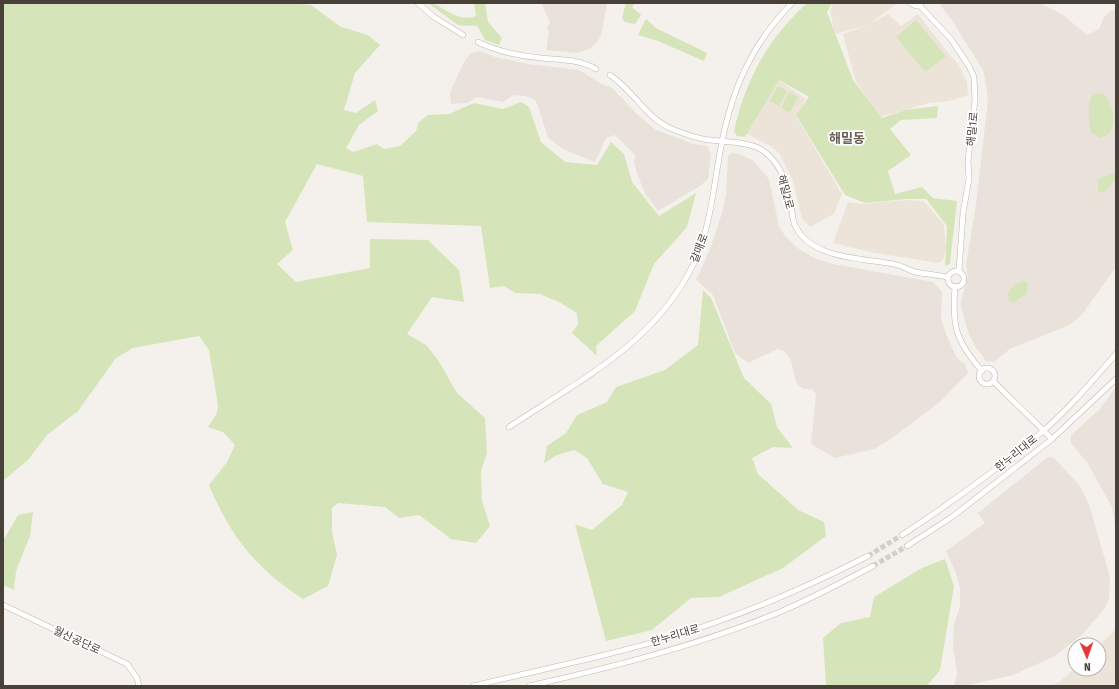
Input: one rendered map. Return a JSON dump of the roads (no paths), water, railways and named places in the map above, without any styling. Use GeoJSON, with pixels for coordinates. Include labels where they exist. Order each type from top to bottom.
{"type":"FeatureCollection","features":[{"type":"Feature","properties":{"kind":"street"},"geometry":{"type":"LineString","coordinates":[[418,3],[434,17],[462,35]]}},
{"type":"Feature","properties":{"kind":"street","name":"갈매로"},"geometry":{"type":"LineString","coordinates":[[509,427],[614,358],[641,337],[664,311],[692,269],[704,239],[710,217],[722,142],[735,92],[743,70],[765,34],[792,3]]}},
{"type":"Feature","properties":{"kind":"street"},"geometry":{"type":"LineString","coordinates":[[910,3],[913,5],[920,4]]}},
{"type":"Feature","properties":{"kind":"street","name":"해밀1로"},"geometry":{"type":"LineString","coordinates":[[920,4],[951,39],[969,66],[974,77],[975,100],[968,161],[969,179],[963,213],[958,272]]}},
{"type":"Feature","properties":{"kind":"street"},"geometry":{"type":"LineString","coordinates":[[478,42],[493,50],[511,54],[581,62],[596,69]]}},
{"type":"Feature","properties":{"kind":"street","name":"해밀2로"},"geometry":{"type":"LineString","coordinates":[[610,75],[623,85],[656,120],[688,135],[722,142],[742,144],[760,149],[774,161],[784,179],[792,218],[798,230],[824,252],[874,262],[893,264],[917,272],[948,278]]}},
{"type":"Feature","properties":{"kind":"street"},"geometry":{"type":"LineString","coordinates":[[951,272],[958,272],[962,275],[963,280],[961,284],[955,286],[950,284],[948,278],[951,272]]}},
{"type":"Feature","properties":{"kind":"street"},"geometry":{"type":"LineString","coordinates":[[955,286],[953,312],[957,334],[964,348],[982,370]]}},
{"type":"Feature","properties":{"kind":"street","name":"한누리대로"},"geometry":{"type":"LineString","coordinates":[[902,536],[977,484],[1043,430],[1087,386],[1116,354]]}},
{"type":"Feature","properties":{"kind":"street"},"geometry":{"type":"LineString","coordinates":[[982,370],[988,368],[993,371],[995,375],[993,382]]}},
{"type":"Feature","properties":{"kind":"street"},"geometry":{"type":"LineString","coordinates":[[982,370],[980,377],[982,381],[989,384],[993,382]]}},
{"type":"Feature","properties":{"kind":"street","name":"한누리대로"},"geometry":{"type":"LineString","coordinates":[[908,546],[952,517],[1052,440],[1116,379]]}},
{"type":"Feature","properties":{"kind":"street"},"geometry":{"type":"LineString","coordinates":[[993,382],[1052,440]]}},
{"type":"Feature","properties":{"kind":"street","name":"한누리대로"},"geometry":{"type":"LineString","coordinates":[[473,686],[583,660],[718,622],[820,581],[868,556]]}},
{"type":"Feature","properties":{"kind":"street","name":"한누리대로"},"geometry":{"type":"LineString","coordinates":[[529,686],[661,654],[719,634],[774,614],[810,598],[873,566]]}},
{"type":"Feature","properties":{"kind":"street","name":"월산공단로"},"geometry":{"type":"LineString","coordinates":[[3,605],[127,664],[137,678],[139,686]]}},
{"type":"Feature","properties":{"kind":"tunnel"},"geometry":{"type":"LineString","coordinates":[[868,556],[902,535]]}},
{"type":"Feature","properties":{"kind":"tunnel"},"geometry":{"type":"LineString","coordinates":[[873,566],[907,546]]}},
{"type":"Feature","properties":{"kind":"district","name":"해밀동"},"geometry":{"type":"Point","coordinates":[847,138]}}]}
